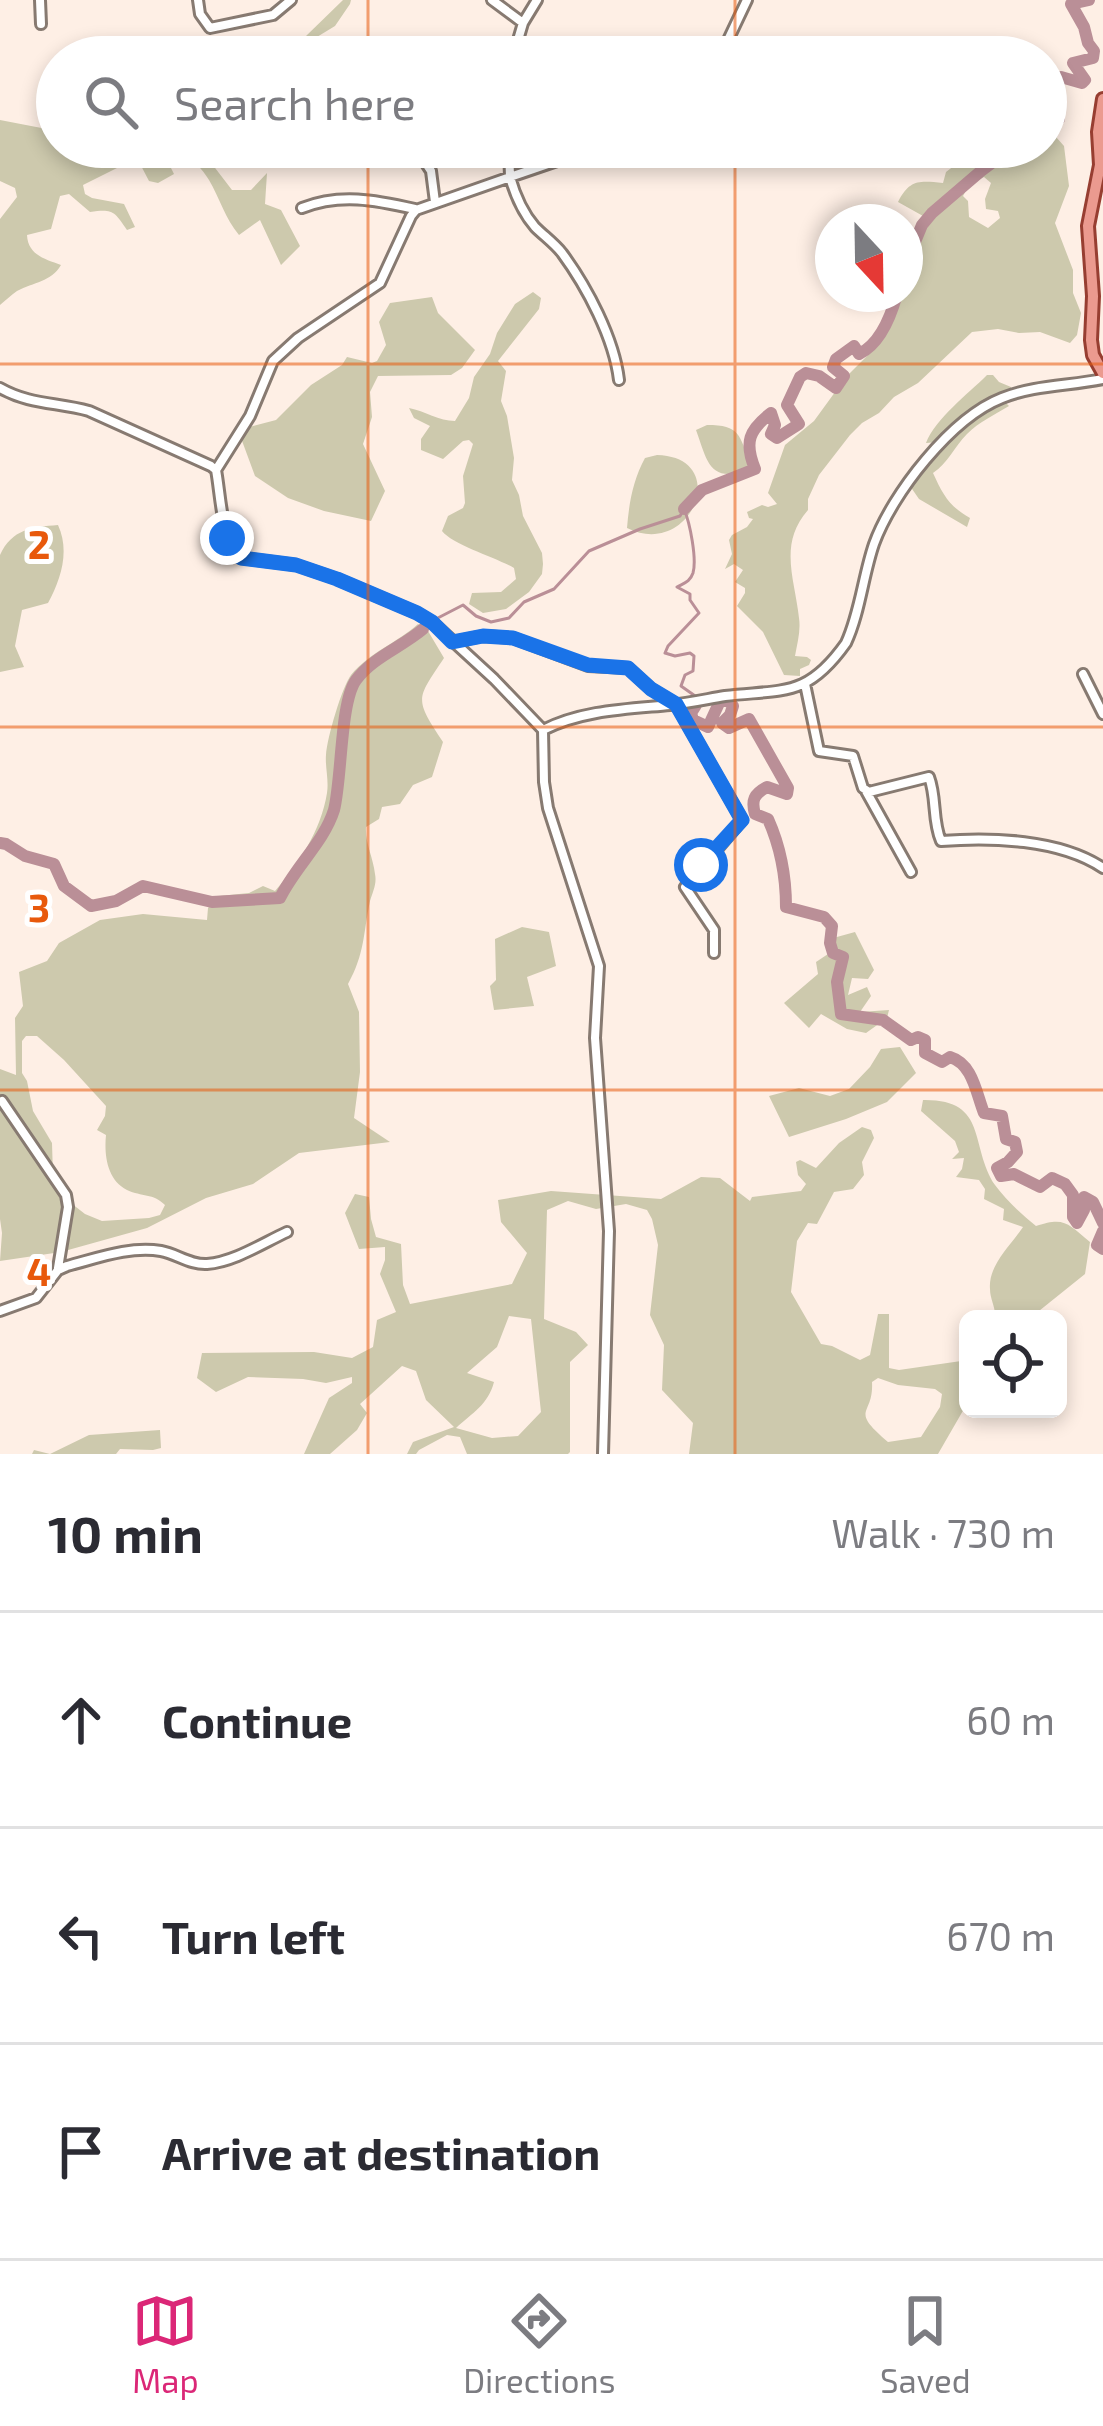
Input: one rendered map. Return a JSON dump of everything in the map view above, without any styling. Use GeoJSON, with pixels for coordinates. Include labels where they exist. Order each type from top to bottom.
{"type":"FeatureCollection","features":[{"type":"Feature","properties":{"kind":"main road"},"geometry":{"type":"LineString","coordinates":[[1103,100],[1100,165],[1088,226],[1097,314],[1093,355],[1103,376]]}},
{"type":"Feature","properties":{"kind":"street"},"geometry":{"type":"LineString","coordinates":[[40,0],[41,24]]}},
{"type":"Feature","properties":{"kind":"street"},"geometry":{"type":"LineString","coordinates":[[197,0],[210,28],[273,15],[291,0]]}},
{"type":"Feature","properties":{"kind":"street"},"geometry":{"type":"LineString","coordinates":[[492,0],[523,23]]}},
{"type":"Feature","properties":{"kind":"street"},"geometry":{"type":"LineString","coordinates":[[519,36],[537,0]]}},
{"type":"Feature","properties":{"kind":"street"},"geometry":{"type":"LineString","coordinates":[[730,36],[747,0]]}},
{"type":"Feature","properties":{"kind":"street"},"geometry":{"type":"LineString","coordinates":[[428,168],[435,202]]}},
{"type":"Feature","properties":{"kind":"street"},"geometry":{"type":"LineString","coordinates":[[510,168],[519,202],[532,224],[558,248],[585,287],[615,358],[619,380]]}},
{"type":"Feature","properties":{"kind":"street"},"geometry":{"type":"LineString","coordinates":[[536,168],[416,210],[380,283],[298,338],[273,361],[250,416],[216,470],[227,538],[241,558],[296,565],[417,613],[494,679],[543,730],[548,808],[599,966],[595,1038],[609,1231],[604,1454]]}},
{"type":"Feature","properties":{"kind":"street"},"geometry":{"type":"LineString","coordinates":[[302,208],[341,199],[416,210]]}},
{"type":"Feature","properties":{"kind":"street"},"geometry":{"type":"LineString","coordinates":[[543,730],[596,713],[778,693],[806,684],[845,644],[876,538],[910,481],[945,440],[981,409],[1002,398],[1103,376]]}},
{"type":"Feature","properties":{"kind":"street"},"geometry":{"type":"LineString","coordinates":[[0,388],[35,403],[89,411],[216,470]]}},
{"type":"Feature","properties":{"kind":"street"},"geometry":{"type":"LineString","coordinates":[[452,642],[483,636],[513,638],[588,665],[628,668],[676,704],[742,820],[685,887],[714,930],[714,953]]}},
{"type":"Feature","properties":{"kind":"street"},"geometry":{"type":"LineString","coordinates":[[1083,674],[1103,714]]}},
{"type":"Feature","properties":{"kind":"street"},"geometry":{"type":"LineString","coordinates":[[806,684],[819,751],[853,756],[866,791],[911,872]]}},
{"type":"Feature","properties":{"kind":"street"},"geometry":{"type":"LineString","coordinates":[[866,791],[929,777],[940,841],[1002,838],[1084,857],[1103,868]]}},
{"type":"Feature","properties":{"kind":"street"},"geometry":{"type":"LineString","coordinates":[[0,1310],[36,1298],[58,1270],[68,1207],[66,1195],[2,1101]]}},
{"type":"Feature","properties":{"kind":"street"},"geometry":{"type":"LineString","coordinates":[[58,1270],[133,1250],[159,1251],[206,1264],[287,1232]]}},
{"type":"Feature","properties":{"kind":"shaded area"},"geometry":{"type":"Polygon","coordinates":[[[343,0],[351,0],[335,26],[319,36],[306,36],[343,0]]]}},
{"type":"Feature","properties":{"kind":"shaded area"},"geometry":{"type":"Polygon","coordinates":[[[0,120],[36,127],[36,168],[117,168],[83,185],[85,194],[124,204],[135,227],[127,230],[112,213],[90,212],[69,194],[60,196],[51,229],[27,235],[34,252],[61,265],[0,305],[0,219],[17,197],[15,188],[0,181],[0,120]]]}},
{"type":"Feature","properties":{"kind":"shaded area"},"geometry":{"type":"Polygon","coordinates":[[[142,168],[171,168],[174,174],[158,183],[149,181],[142,168]]]}},
{"type":"Feature","properties":{"kind":"shaded area"},"geometry":{"type":"Polygon","coordinates":[[[200,168],[215,168],[232,190],[251,190],[267,173],[265,204],[281,210],[300,246],[281,265],[260,220],[239,235],[200,168]]]}},
{"type":"Feature","properties":{"kind":"shaded area"},"geometry":{"type":"Polygon","coordinates":[[[951,168],[1067,168],[1069,186],[1055,223],[1073,270],[1073,293],[1081,313],[1077,335],[1070,343],[1040,332],[972,332],[918,383],[850,435],[819,475],[808,510],[793,536],[791,562],[799,623],[795,656],[811,660],[800,669],[800,676],[784,675],[763,632],[737,606],[745,588],[735,582],[743,570],[734,564],[725,569],[732,554],[729,540],[753,519],[747,512],[777,504],[768,493],[785,445],[814,421],[870,353],[893,312],[923,312],[923,204],[898,202],[916,183],[943,183],[951,168]],[[984,177],[969,185],[963,196],[969,217],[988,228],[1000,218],[998,211],[986,209],[991,183],[984,177]]]}},
{"type":"Feature","properties":{"kind":"shaded area"},"geometry":{"type":"Polygon","coordinates":[[[533,292],[541,298],[539,309],[498,361],[506,371],[501,401],[514,458],[512,480],[542,553],[542,574],[529,592],[506,609],[483,613],[469,604],[472,593],[501,592],[516,579],[514,568],[442,531],[448,516],[465,503],[463,476],[473,444],[463,441],[443,459],[421,450],[421,439],[430,426],[414,418],[409,408],[455,421],[497,333],[515,304],[533,292]]]}},
{"type":"Feature","properties":{"kind":"shaded area"},"geometry":{"type":"Polygon","coordinates":[[[432,297],[438,313],[475,350],[451,375],[378,376],[370,392],[372,417],[363,444],[385,491],[371,521],[288,498],[255,476],[238,430],[276,420],[347,357],[377,361],[386,345],[379,322],[390,303],[432,297]]]}},
{"type":"Feature","properties":{"kind":"shaded area"},"geometry":{"type":"Polygon","coordinates":[[[987,375],[1011,390],[979,405],[939,442],[926,443],[944,416],[987,375]]]}},
{"type":"Feature","properties":{"kind":"shaded area"},"geometry":{"type":"Polygon","coordinates":[[[999,402],[1009,406],[972,430],[933,473],[947,499],[970,518],[967,527],[919,499],[910,486],[950,439],[999,402]]]}},
{"type":"Feature","properties":{"kind":"shaded area"},"geometry":{"type":"Polygon","coordinates":[[[707,425],[737,434],[748,470],[725,474],[712,466],[696,430],[707,425]]]}},
{"type":"Feature","properties":{"kind":"shaded area"},"geometry":{"type":"Polygon","coordinates":[[[657,455],[680,460],[693,472],[698,487],[685,519],[669,530],[650,534],[627,528],[637,475],[645,458],[657,455]]]}},
{"type":"Feature","properties":{"kind":"shaded area"},"geometry":{"type":"Polygon","coordinates":[[[58,525],[64,555],[57,584],[48,603],[22,610],[15,646],[24,667],[0,672],[0,555],[17,535],[58,525]]]}},
{"type":"Feature","properties":{"kind":"shaded area"},"geometry":{"type":"Polygon","coordinates":[[[418,624],[428,631],[444,658],[422,699],[443,742],[432,777],[413,785],[400,804],[382,807],[379,819],[366,827],[375,881],[361,953],[348,984],[359,1012],[360,1072],[354,1118],[390,1142],[299,1153],[253,1184],[206,1198],[147,1228],[61,1252],[0,1261],[0,1069],[16,1075],[15,1018],[23,1006],[19,972],[47,961],[59,943],[100,920],[143,914],[207,920],[208,908],[219,896],[249,893],[263,886],[275,891],[320,820],[327,788],[327,747],[347,681],[367,660],[418,624]],[[37,1036],[22,1041],[22,1073],[33,1111],[52,1143],[53,1176],[67,1200],[102,1221],[160,1215],[165,1205],[161,1201],[127,1190],[115,1180],[106,1159],[106,1135],[97,1130],[106,1106],[37,1036]]]}},
{"type":"Feature","properties":{"kind":"shaded area"},"geometry":{"type":"Polygon","coordinates":[[[522,927],[549,932],[556,966],[527,977],[534,1006],[494,1010],[490,986],[496,980],[495,939],[522,927]]]}},
{"type":"Feature","properties":{"kind":"shaded area"},"geometry":{"type":"Polygon","coordinates":[[[855,932],[874,970],[868,979],[852,978],[848,995],[867,987],[871,996],[860,1012],[889,1010],[887,1018],[866,1033],[847,1029],[821,1014],[809,1028],[784,1003],[818,974],[816,962],[828,954],[826,940],[855,932]]]}},
{"type":"Feature","properties":{"kind":"shaded area"},"geometry":{"type":"Polygon","coordinates":[[[900,1047],[916,1073],[887,1102],[789,1137],[769,1096],[799,1088],[830,1096],[849,1089],[881,1049],[900,1047]]]}},
{"type":"Feature","properties":{"kind":"shaded area"},"geometry":{"type":"Polygon","coordinates":[[[923,1100],[958,1107],[974,1128],[995,1185],[1009,1201],[1036,1226],[1066,1224],[1090,1242],[1085,1274],[1040,1310],[995,1310],[990,1280],[1023,1227],[1003,1220],[1004,1209],[984,1199],[979,1180],[956,1177],[964,1158],[952,1159],[959,1152],[955,1141],[921,1111],[923,1100]]]}},
{"type":"Feature","properties":{"kind":"shaded area"},"geometry":{"type":"Polygon","coordinates":[[[862,1127],[871,1130],[874,1138],[862,1162],[864,1175],[853,1189],[834,1192],[817,1224],[808,1223],[797,1241],[791,1292],[821,1344],[860,1360],[870,1355],[878,1314],[889,1314],[889,1368],[959,1361],[959,1418],[938,1454],[689,1454],[693,1423],[662,1390],[664,1345],[650,1315],[658,1245],[652,1219],[647,1210],[626,1204],[596,1209],[568,1201],[547,1210],[544,1319],[576,1332],[588,1345],[570,1362],[568,1454],[467,1454],[460,1437],[447,1435],[416,1454],[407,1454],[413,1442],[454,1427],[426,1400],[416,1371],[402,1366],[360,1404],[367,1413],[357,1430],[330,1454],[304,1454],[329,1398],[352,1383],[352,1377],[326,1383],[248,1377],[216,1392],[197,1378],[202,1353],[314,1352],[352,1358],[373,1347],[377,1320],[396,1312],[380,1274],[385,1247],[359,1249],[345,1213],[355,1194],[369,1197],[376,1237],[401,1244],[403,1285],[410,1304],[512,1284],[527,1253],[501,1222],[498,1200],[551,1191],[661,1199],[701,1177],[720,1178],[750,1201],[801,1191],[806,1184],[798,1175],[796,1162],[800,1160],[816,1168],[862,1127]],[[509,1316],[497,1347],[467,1373],[494,1382],[479,1408],[456,1428],[492,1438],[518,1436],[541,1412],[531,1319],[509,1316]],[[878,1378],[872,1382],[866,1412],[869,1423],[888,1442],[921,1437],[940,1407],[942,1394],[935,1389],[878,1378]]]}},
{"type":"Feature","properties":{"kind":"shaded area"},"geometry":{"type":"Polygon","coordinates":[[[160,1430],[161,1448],[153,1450],[50,1454],[89,1435],[160,1430]]]}},
{"type":"Feature","properties":{"kind":"waterway"},"geometry":{"type":"LineString","coordinates":[[1067,79],[1082,83],[1085,80],[1073,63],[1093,58],[1071,4],[1089,0]]}},
{"type":"Feature","properties":{"kind":"waterway"},"geometry":{"type":"LineString","coordinates":[[923,224],[985,168]]}},
{"type":"Feature","properties":{"kind":"waterway"},"geometry":{"type":"LineString","coordinates":[[684,509],[702,490],[755,469],[750,451],[758,425],[771,413],[775,425],[771,434],[777,438],[799,424],[787,405],[800,377],[806,373],[819,376],[836,388],[844,376],[833,367],[836,359],[854,346],[859,354],[873,344],[891,312]]}},
{"type":"Feature","properties":{"kind":"waterway"},"geometry":{"type":"LineString","coordinates":[[432,621],[463,605],[491,622],[509,618],[524,602],[554,589],[589,551],[680,516],[684,509],[694,567],[690,578],[677,587],[690,594],[699,613],[665,653],[694,656],[693,671],[685,675],[681,686],[698,698]]}},
{"type":"Feature","properties":{"kind":"waterway"},"geometry":{"type":"LineString","coordinates":[[0,843],[54,864],[64,886],[91,906],[116,901],[143,886],[212,902],[280,898],[334,810],[347,705],[356,680],[423,629]]}},
{"type":"Feature","properties":{"kind":"waterway"},"geometry":{"type":"LineString","coordinates":[[696,705],[693,720],[708,727],[720,701],[733,706],[722,723],[729,728],[749,719],[788,788],[787,794],[767,787],[763,790],[755,798],[755,814],[768,819],[776,841],[786,907],[824,917],[832,926],[833,953],[843,957],[837,982],[841,1014],[883,1020],[911,1040],[925,1040],[925,1053],[942,1062],[950,1057],[958,1061],[973,1080],[984,1113],[1002,1116],[1006,1139],[1015,1142],[1017,1152],[997,1168],[1001,1176],[1014,1174],[1040,1187],[1052,1178],[1073,1195],[1077,1223],[1084,1197],[1093,1202],[1103,1223]]}},
{"type":"Feature","properties":{"kind":"waterway"},"geometry":{"type":"LineString","coordinates":[[1103,1231],[1097,1245],[1103,1249]]}},
{"type":"Feature","properties":{"kind":"route"},"geometry":{"type":"LineString","coordinates":[[227,538],[241,558],[296,565],[337,579],[417,613],[452,642],[483,636],[513,638],[588,665],[628,668],[676,704],[742,820],[701,865]]}}]}
